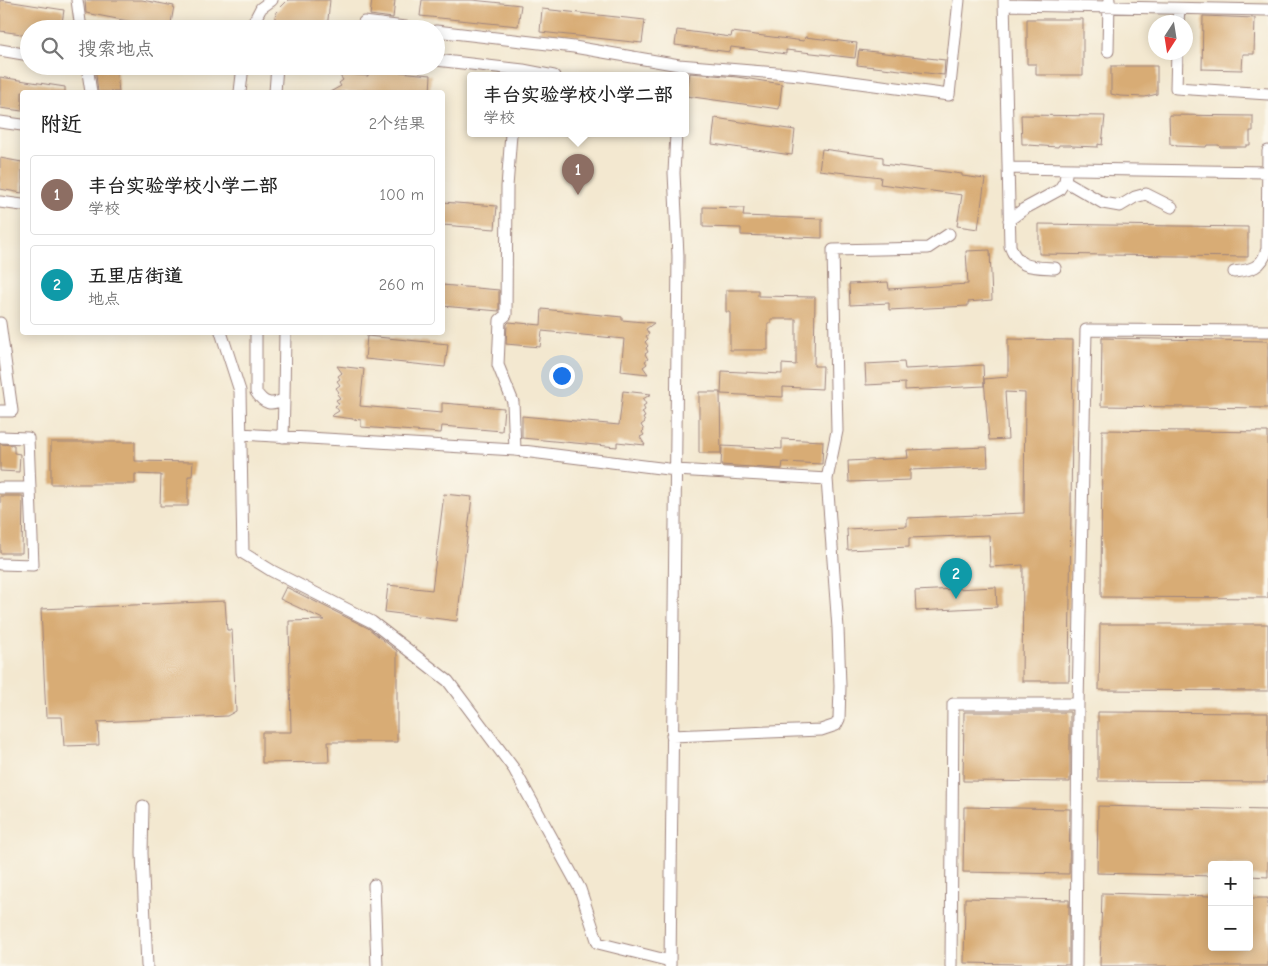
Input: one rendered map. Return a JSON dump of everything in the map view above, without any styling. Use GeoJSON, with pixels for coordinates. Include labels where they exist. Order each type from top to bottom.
{"type":"FeatureCollection","features":[{"type":"Feature","properties":{"kind":"street"},"geometry":{"type":"LineString","coordinates":[[76,0],[79,20]]}},
{"type":"Feature","properties":{"kind":"street"},"geometry":{"type":"LineString","coordinates":[[254,20],[260,8],[272,0]]}},
{"type":"Feature","properties":{"kind":"street"},"geometry":{"type":"LineString","coordinates":[[445,31],[574,47],[679,70],[800,75],[948,95],[959,0]]}},
{"type":"Feature","properties":{"kind":"street"},"geometry":{"type":"LineString","coordinates":[[1055,268],[1036,267],[1020,263],[1014,257],[1010,246],[1004,2],[1268,10]]}},
{"type":"Feature","properties":{"kind":"street"},"geometry":{"type":"LineString","coordinates":[[1108,50],[1109,4]]}},
{"type":"Feature","properties":{"kind":"street"},"geometry":{"type":"LineString","coordinates":[[1178,15],[1179,8]]}},
{"type":"Feature","properties":{"kind":"street"},"geometry":{"type":"LineString","coordinates":[[0,50],[20,53]]}},
{"type":"Feature","properties":{"kind":"street"},"geometry":{"type":"LineString","coordinates":[[1177,60],[1176,88],[1268,94]]}},
{"type":"Feature","properties":{"kind":"street"},"geometry":{"type":"LineString","coordinates":[[445,61],[514,72]]}},
{"type":"Feature","properties":{"kind":"street"},"geometry":{"type":"LineString","coordinates":[[88,75],[91,90]]}},
{"type":"Feature","properties":{"kind":"street"},"geometry":{"type":"LineString","coordinates":[[240,90],[242,75]]}},
{"type":"Feature","properties":{"kind":"street"},"geometry":{"type":"LineString","coordinates":[[275,90],[276,75]]}},
{"type":"Feature","properties":{"kind":"street"},"geometry":{"type":"LineString","coordinates":[[0,122],[20,125]]}},
{"type":"Feature","properties":{"kind":"street"},"geometry":{"type":"LineString","coordinates":[[511,137],[507,187],[506,315],[500,320],[498,366],[512,402],[515,450]]}},
{"type":"Feature","properties":{"kind":"street"},"geometry":{"type":"LineString","coordinates":[[222,335],[240,391],[243,554],[272,571],[372,622],[448,681],[514,768],[580,889],[598,943],[670,963],[678,256],[674,173],[676,137]]}},
{"type":"Feature","properties":{"kind":"street"},"geometry":{"type":"LineString","coordinates":[[1234,272],[1254,268],[1262,262],[1267,250],[1268,151]]}},
{"type":"Feature","properties":{"kind":"street"},"geometry":{"type":"LineString","coordinates":[[1008,168],[1268,172]]}},
{"type":"Feature","properties":{"kind":"street"},"geometry":{"type":"LineString","coordinates":[[1009,220],[1024,209],[1059,190],[1065,181],[1068,169]]}},
{"type":"Feature","properties":{"kind":"street"},"geometry":{"type":"LineString","coordinates":[[1065,181],[1103,204],[1120,206],[1135,197],[1146,194],[1172,207]]}},
{"type":"Feature","properties":{"kind":"street"},"geometry":{"type":"LineString","coordinates":[[0,202],[20,205]]}},
{"type":"Feature","properties":{"kind":"street"},"geometry":{"type":"LineString","coordinates":[[672,736],[821,730],[836,725],[839,719],[840,686],[838,628],[826,479],[837,430],[832,250],[928,248],[949,234]]}},
{"type":"Feature","properties":{"kind":"street"},"geometry":{"type":"LineString","coordinates":[[0,323],[12,411],[0,411]]}},
{"type":"Feature","properties":{"kind":"street"},"geometry":{"type":"LineString","coordinates":[[1076,966],[1078,704],[1086,330],[1268,331]]}},
{"type":"Feature","properties":{"kind":"street"},"geometry":{"type":"LineString","coordinates":[[256,335],[256,392],[267,403],[276,404],[284,399]]}},
{"type":"Feature","properties":{"kind":"street"},"geometry":{"type":"LineString","coordinates":[[283,436],[285,335]]}},
{"type":"Feature","properties":{"kind":"street"},"geometry":{"type":"LineString","coordinates":[[241,434],[515,450],[676,470],[826,479]]}},
{"type":"Feature","properties":{"kind":"street"},"geometry":{"type":"LineString","coordinates":[[0,437],[28,438],[33,564],[0,564]]}},
{"type":"Feature","properties":{"kind":"street"},"geometry":{"type":"LineString","coordinates":[[0,488],[30,488]]}},
{"type":"Feature","properties":{"kind":"street"},"geometry":{"type":"LineString","coordinates":[[951,966],[953,704],[1078,704]]}},
{"type":"Feature","properties":{"kind":"street"},"geometry":{"type":"LineString","coordinates":[[143,806],[142,853],[147,966]]}},
{"type":"Feature","properties":{"kind":"street"},"geometry":{"type":"LineString","coordinates":[[374,885],[377,966]]}},
{"type":"Feature","properties":{"kind":"building"},"geometry":{"type":"Polygon","coordinates":[[[0,0],[64,10],[62,20],[20,20],[20,34],[0,31],[0,0]]]}},
{"type":"Feature","properties":{"kind":"building"},"geometry":{"type":"Polygon","coordinates":[[[85,0],[142,0],[174,6],[172,20],[123,20],[86,13],[85,0]]]}},
{"type":"Feature","properties":{"kind":"building"},"geometry":{"type":"Polygon","coordinates":[[[288,0],[330,0],[328,20],[275,20],[276,12],[288,0]]]}},
{"type":"Feature","properties":{"kind":"building"},"geometry":{"type":"Polygon","coordinates":[[[372,0],[395,0],[393,18],[370,15],[372,0]]]}},
{"type":"Feature","properties":{"kind":"building"},"geometry":{"type":"Polygon","coordinates":[[[422,0],[472,0],[521,5],[518,26],[420,16],[422,0]]]}},
{"type":"Feature","properties":{"kind":"building"},"geometry":{"type":"Polygon","coordinates":[[[542,9],[645,20],[642,43],[540,32],[542,9]]]}},
{"type":"Feature","properties":{"kind":"building"},"geometry":{"type":"Polygon","coordinates":[[[1203,16],[1255,18],[1254,54],[1243,54],[1242,70],[1202,69],[1203,16]]]}},
{"type":"Feature","properties":{"kind":"building"},"geometry":{"type":"Polygon","coordinates":[[[1027,19],[1083,19],[1083,75],[1036,75],[1036,64],[1027,64],[1027,19]]]}},
{"type":"Feature","properties":{"kind":"building"},"geometry":{"type":"Polygon","coordinates":[[[677,30],[731,37],[732,32],[804,41],[805,37],[857,43],[855,58],[786,50],[786,54],[731,47],[730,52],[675,45],[677,30]]]}},
{"type":"Feature","properties":{"kind":"building"},"geometry":{"type":"Polygon","coordinates":[[[859,50],[945,60],[944,75],[857,65],[859,50]]]}},
{"type":"Feature","properties":{"kind":"building"},"geometry":{"type":"Polygon","coordinates":[[[1111,66],[1157,66],[1157,94],[1145,97],[1111,94],[1111,66]]]}},
{"type":"Feature","properties":{"kind":"building"},"geometry":{"type":"Polygon","coordinates":[[[690,73],[737,77],[782,84],[779,109],[689,96],[690,73]]]}},
{"type":"Feature","properties":{"kind":"building"},"geometry":{"type":"Polygon","coordinates":[[[96,75],[117,75],[119,90],[98,90],[96,75]]]}},
{"type":"Feature","properties":{"kind":"building"},"geometry":{"type":"Polygon","coordinates":[[[339,75],[431,75],[430,90],[334,90],[341,86],[339,83],[343,80],[339,75]]]}},
{"type":"Feature","properties":{"kind":"building"},"geometry":{"type":"Polygon","coordinates":[[[0,77],[65,87],[65,90],[20,90],[20,111],[0,108],[0,77]]]}},
{"type":"Feature","properties":{"kind":"building"},"geometry":{"type":"Polygon","coordinates":[[[1021,115],[1105,116],[1102,145],[1098,144],[1098,147],[1059,145],[1058,147],[1022,144],[1021,115]]]}},
{"type":"Feature","properties":{"kind":"building"},"geometry":{"type":"Polygon","coordinates":[[[1169,115],[1253,116],[1253,131],[1250,131],[1250,145],[1246,145],[1246,147],[1220,147],[1219,145],[1207,145],[1206,147],[1170,144],[1169,115]]]}},
{"type":"Feature","properties":{"kind":"building"},"geometry":{"type":"Polygon","coordinates":[[[715,118],[795,130],[792,155],[712,144],[715,118]]]}},
{"type":"Feature","properties":{"kind":"building"},"geometry":{"type":"Polygon","coordinates":[[[822,149],[883,157],[883,164],[962,174],[962,176],[985,179],[978,229],[957,226],[962,195],[880,184],[881,177],[819,170],[822,149]]]}},
{"type":"Feature","properties":{"kind":"building"},"geometry":{"type":"Polygon","coordinates":[[[0,158],[20,162],[20,193],[0,189],[0,158]]]}},
{"type":"Feature","properties":{"kind":"building"},"geometry":{"type":"Polygon","coordinates":[[[445,202],[497,206],[495,229],[445,225],[445,202]]]}},
{"type":"Feature","properties":{"kind":"building"},"geometry":{"type":"Polygon","coordinates":[[[703,207],[744,208],[743,216],[822,219],[822,238],[741,235],[741,228],[703,227],[703,207]]]}},
{"type":"Feature","properties":{"kind":"building"},"geometry":{"type":"Polygon","coordinates":[[[1039,224],[1248,227],[1248,257],[1039,254],[1039,224]]]}},
{"type":"Feature","properties":{"kind":"building"},"geometry":{"type":"Polygon","coordinates":[[[990,250],[992,300],[968,302],[968,306],[889,310],[889,303],[850,305],[849,284],[888,282],[889,289],[968,284],[966,251],[990,250]]]}},
{"type":"Feature","properties":{"kind":"building"},"geometry":{"type":"Polygon","coordinates":[[[445,285],[499,290],[499,311],[445,306],[445,285]]]}},
{"type":"Feature","properties":{"kind":"building"},"geometry":{"type":"Polygon","coordinates":[[[726,290],[758,290],[758,296],[815,297],[814,366],[823,366],[822,389],[783,387],[783,397],[721,394],[722,371],[782,374],[782,364],[796,365],[796,319],[771,319],[771,323],[768,323],[768,350],[730,350],[730,312],[726,312],[726,290]]]}},
{"type":"Feature","properties":{"kind":"building"},"geometry":{"type":"Polygon","coordinates":[[[542,309],[622,317],[622,320],[654,323],[646,329],[649,334],[646,336],[648,339],[645,342],[648,346],[646,348],[648,352],[645,354],[648,359],[645,361],[647,364],[643,367],[648,374],[621,371],[624,339],[542,331],[540,347],[506,344],[507,324],[509,322],[541,325],[542,309]]]}},
{"type":"Feature","properties":{"kind":"building"},"geometry":{"type":"Polygon","coordinates":[[[367,336],[448,344],[445,367],[365,359],[367,336]]]}},
{"type":"Feature","properties":{"kind":"building"},"geometry":{"type":"Polygon","coordinates":[[[1102,338],[1268,341],[1268,408],[1101,406],[1102,338]]]}},
{"type":"Feature","properties":{"kind":"building"},"geometry":{"type":"Polygon","coordinates":[[[1008,339],[1073,340],[1069,681],[1022,681],[1023,565],[990,567],[989,535],[909,538],[909,547],[848,550],[847,529],[907,526],[907,518],[1024,513],[1025,393],[1005,392],[1008,439],[989,440],[984,379],[1008,377],[1008,339]]]}},
{"type":"Feature","properties":{"kind":"building"},"geometry":{"type":"Polygon","coordinates":[[[904,362],[905,369],[983,365],[984,386],[905,390],[905,383],[866,385],[865,364],[904,362]]]}},
{"type":"Feature","properties":{"kind":"building"},"geometry":{"type":"Polygon","coordinates":[[[337,366],[364,369],[360,406],[442,413],[442,403],[504,408],[502,431],[442,426],[441,433],[361,427],[361,420],[331,416],[339,411],[335,406],[339,404],[336,400],[340,398],[336,388],[340,385],[337,381],[340,379],[338,376],[342,373],[337,366]]]}},
{"type":"Feature","properties":{"kind":"building"},"geometry":{"type":"Polygon","coordinates":[[[623,391],[651,394],[643,399],[646,404],[643,406],[645,410],[642,412],[645,422],[641,425],[644,435],[640,437],[645,445],[617,442],[617,447],[522,438],[522,416],[619,425],[623,391]]]}},
{"type":"Feature","properties":{"kind":"building"},"geometry":{"type":"Polygon","coordinates":[[[699,392],[720,392],[721,453],[699,453],[699,392]]]}},
{"type":"Feature","properties":{"kind":"building"},"geometry":{"type":"Polygon","coordinates":[[[1102,430],[1268,432],[1268,598],[1101,597],[1102,430]]]}},
{"type":"Feature","properties":{"kind":"building"},"geometry":{"type":"Polygon","coordinates":[[[782,439],[823,441],[822,464],[783,462],[782,469],[721,465],[722,446],[782,449],[782,439]]]}},
{"type":"Feature","properties":{"kind":"building"},"geometry":{"type":"Polygon","coordinates":[[[51,442],[135,442],[135,461],[193,462],[192,476],[188,476],[188,506],[160,506],[161,475],[135,474],[135,484],[51,484],[51,442]]]}},
{"type":"Feature","properties":{"kind":"building"},"geometry":{"type":"Polygon","coordinates":[[[0,444],[14,445],[14,453],[20,454],[19,472],[0,471],[0,444]]]}},
{"type":"Feature","properties":{"kind":"building"},"geometry":{"type":"Polygon","coordinates":[[[987,447],[988,467],[910,470],[910,480],[849,482],[848,461],[908,458],[907,450],[987,447]]]}},
{"type":"Feature","properties":{"kind":"building"},"geometry":{"type":"Polygon","coordinates":[[[444,494],[472,497],[457,621],[385,612],[388,585],[432,590],[444,494]]]}},
{"type":"Feature","properties":{"kind":"building"},"geometry":{"type":"Polygon","coordinates":[[[0,496],[23,496],[22,553],[0,553],[0,496]]]}},
{"type":"Feature","properties":{"kind":"building"},"geometry":{"type":"Polygon","coordinates":[[[286,587],[368,628],[397,651],[397,742],[328,742],[329,762],[262,763],[262,732],[291,732],[289,621],[325,620],[280,599],[286,587]]]}},
{"type":"Feature","properties":{"kind":"building"},"geometry":{"type":"Polygon","coordinates":[[[996,587],[997,607],[916,611],[915,591],[996,587]]]}},
{"type":"Feature","properties":{"kind":"building"},"geometry":{"type":"Polygon","coordinates":[[[225,601],[227,630],[232,630],[236,711],[227,716],[98,722],[99,745],[64,746],[62,717],[46,717],[41,609],[225,601]]]}},
{"type":"Feature","properties":{"kind":"building"},"geometry":{"type":"Polygon","coordinates":[[[1100,624],[1268,624],[1268,691],[1099,690],[1100,624]]]}},
{"type":"Feature","properties":{"kind":"building"},"geometry":{"type":"Polygon","coordinates":[[[964,712],[1070,712],[1070,782],[963,781],[964,712]]]}},
{"type":"Feature","properties":{"kind":"building"},"geometry":{"type":"Polygon","coordinates":[[[1098,712],[1268,713],[1268,782],[1098,781],[1098,712]]]}},
{"type":"Feature","properties":{"kind":"building"},"geometry":{"type":"Polygon","coordinates":[[[1098,806],[1268,810],[1268,877],[1253,876],[1253,861],[1208,861],[1208,876],[1097,873],[1098,806]]]}},
{"type":"Feature","properties":{"kind":"building"},"geometry":{"type":"Polygon","coordinates":[[[964,807],[1070,809],[1069,874],[963,872],[964,807]]]}},
{"type":"Feature","properties":{"kind":"building"},"geometry":{"type":"Polygon","coordinates":[[[1102,893],[1208,896],[1208,951],[1253,951],[1253,898],[1268,898],[1268,966],[1100,966],[1102,893]]]}},
{"type":"Feature","properties":{"kind":"building"},"geometry":{"type":"Polygon","coordinates":[[[965,898],[1069,900],[1069,965],[964,963],[965,898]]]}},
{"type":"Feature","properties":{"kind":"place","name":"丰台实验学校小学二部"},"geometry":{"type":"Point","coordinates":[578,195]}},
{"type":"Feature","properties":{"kind":"place","name":"五里店街道"},"geometry":{"type":"Point","coordinates":[956,599]}}]}
